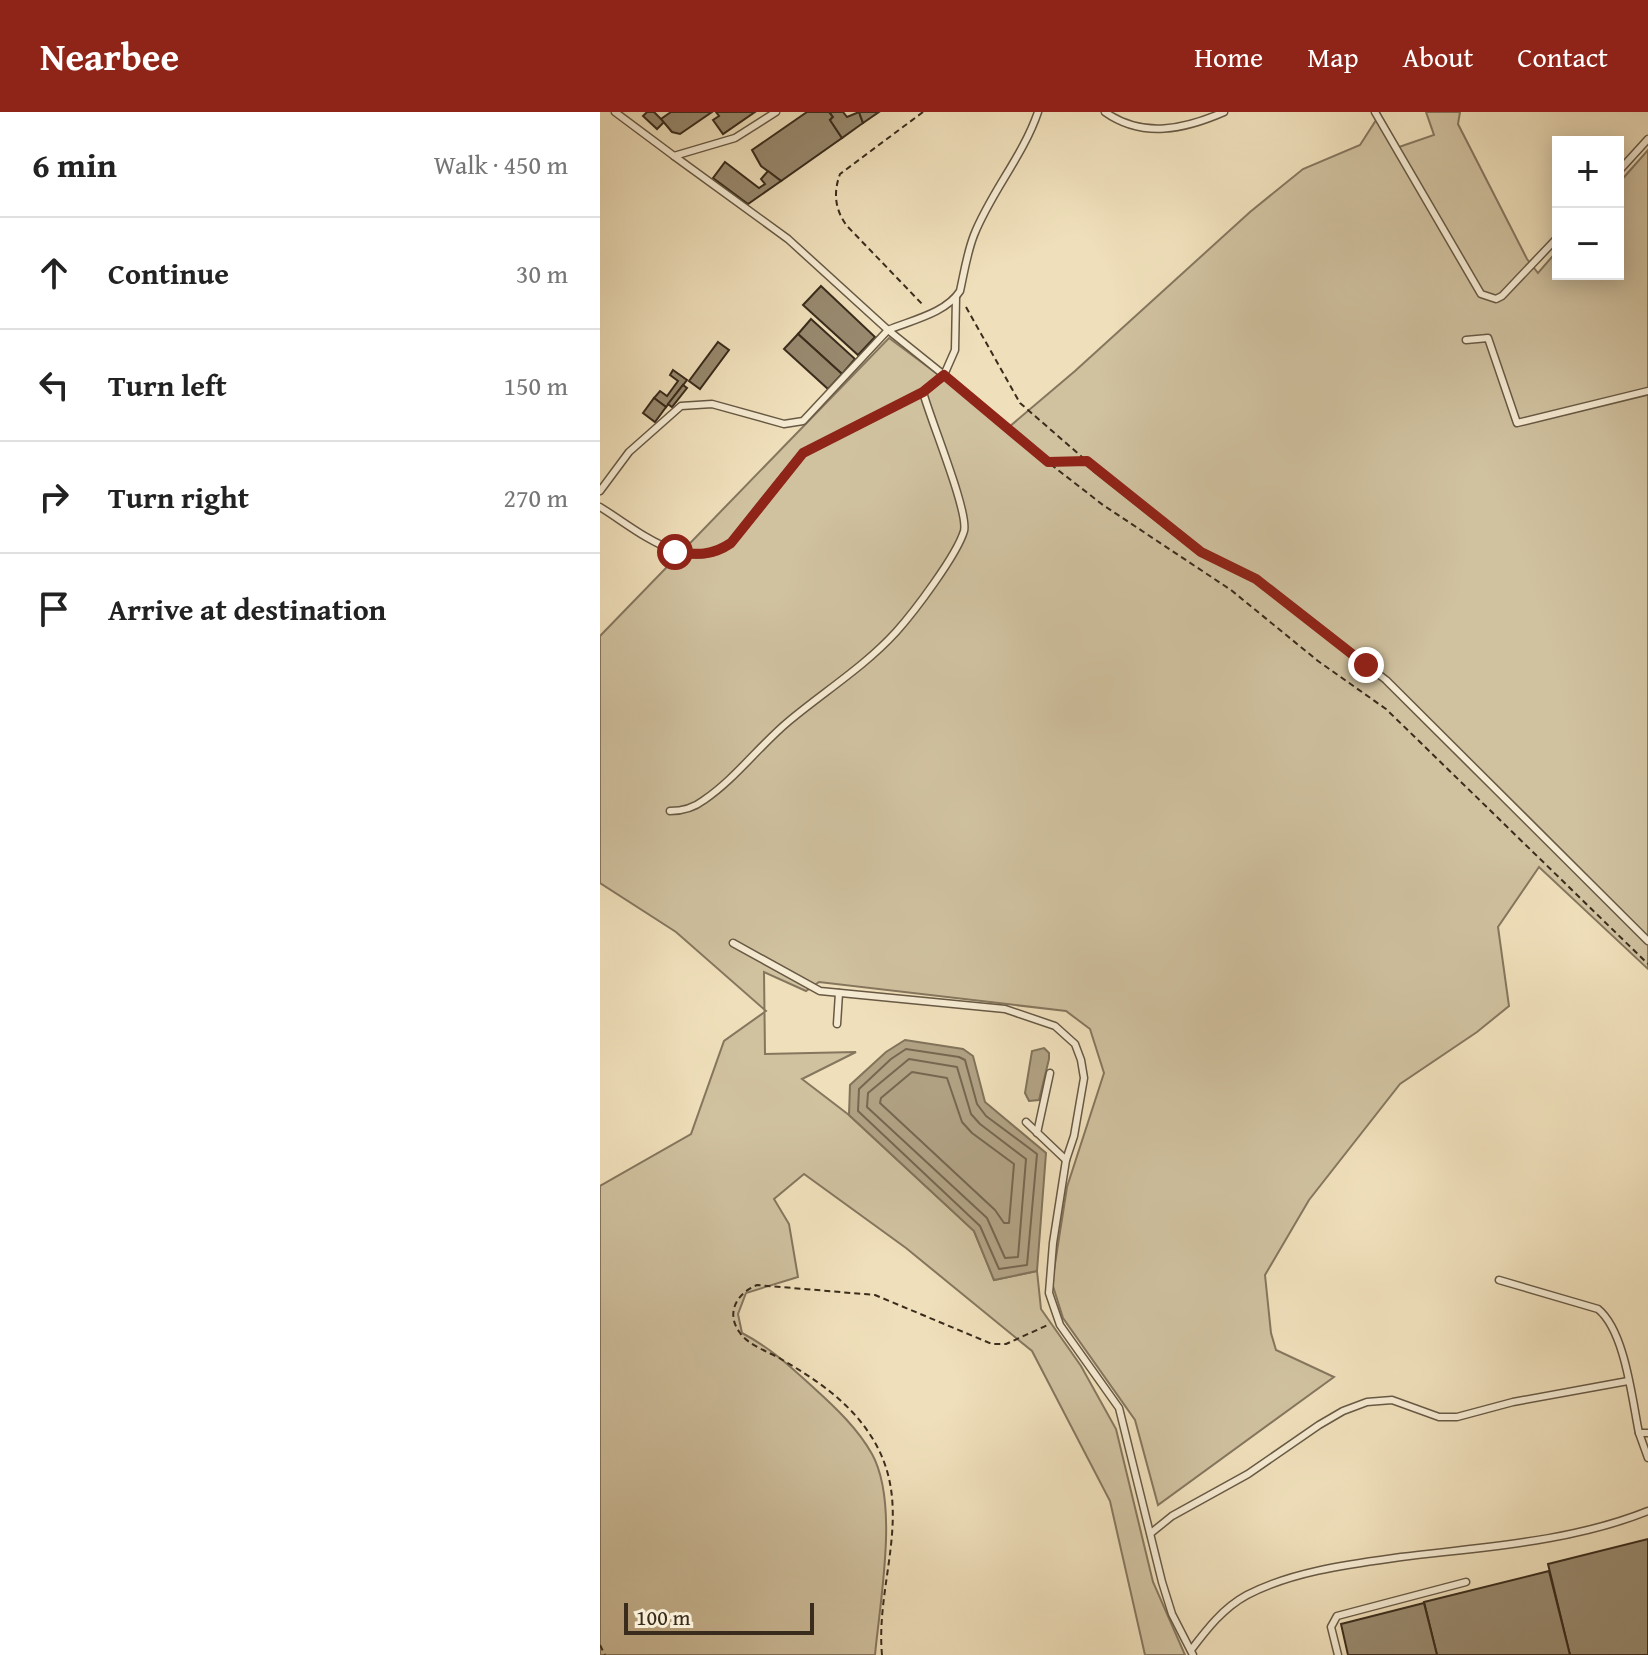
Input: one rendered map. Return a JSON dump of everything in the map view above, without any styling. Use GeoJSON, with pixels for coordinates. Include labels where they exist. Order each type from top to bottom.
{"type":"FeatureCollection","features":[{"type":"Feature","properties":{"kind":"lane"},"geometry":{"type":"LineString","coordinates":[[615,112],[788,239],[888,330],[944,375]]}},
{"type":"Feature","properties":{"kind":"lane"},"geometry":{"type":"LineString","coordinates":[[674,156],[735,138],[776,112]]}},
{"type":"Feature","properties":{"kind":"lane"},"geometry":{"type":"LineString","coordinates":[[600,507],[668,550],[707,555],[731,543],[803,453],[923,392],[944,375],[955,350],[956,297],[973,237],[1038,112]]}},
{"type":"Feature","properties":{"kind":"lane"},"geometry":{"type":"LineString","coordinates":[[1105,112],[1115,119],[1148,129],[1183,128],[1224,112]]}},
{"type":"Feature","properties":{"kind":"lane"},"geometry":{"type":"LineString","coordinates":[[1375,112],[1481,294],[1496,299],[1502,296],[1552,243]]}},
{"type":"Feature","properties":{"kind":"lane"},"geometry":{"type":"LineString","coordinates":[[1624,165],[1648,139]]}},
{"type":"Feature","properties":{"kind":"lane"},"geometry":{"type":"LineString","coordinates":[[600,491],[629,452],[681,406],[712,404],[784,424],[803,421],[888,330],[948,305],[956,297]]}},
{"type":"Feature","properties":{"kind":"lane"},"geometry":{"type":"LineString","coordinates":[[1466,340],[1488,338],[1517,423],[1648,391]]}},
{"type":"Feature","properties":{"kind":"lane"},"geometry":{"type":"LineString","coordinates":[[670,811],[680,811],[704,801],[787,723],[872,656],[920,603],[959,542],[964,529],[963,507],[931,423],[923,392]]}},
{"type":"Feature","properties":{"kind":"lane"},"geometry":{"type":"LineString","coordinates":[[1096,469],[1201,552],[1256,579],[1386,680],[1648,941]]}},
{"type":"Feature","properties":{"kind":"lane"},"geometry":{"type":"LineString","coordinates":[[733,943],[820,991],[1005,1009],[1055,1026],[1075,1044],[1084,1078],[1074,1136],[1066,1160],[1049,1293],[1058,1320],[1119,1408],[1172,1614],[1192,1653],[1228,1607],[1271,1585],[1358,1563],[1596,1528],[1648,1511]]}},
{"type":"Feature","properties":{"kind":"lane"},"geometry":{"type":"LineString","coordinates":[[837,1024],[839,993]]}},
{"type":"Feature","properties":{"kind":"lane"},"geometry":{"type":"LineString","coordinates":[[1037,1133],[1050,1073]]}},
{"type":"Feature","properties":{"kind":"lane"},"geometry":{"type":"LineString","coordinates":[[1026,1122],[1066,1160]]}},
{"type":"Feature","properties":{"kind":"lane"},"geometry":{"type":"LineString","coordinates":[[1499,1280],[1598,1309],[1607,1316],[1648,1458]]}},
{"type":"Feature","properties":{"kind":"lane"},"geometry":{"type":"LineString","coordinates":[[1151,1533],[1172,1516],[1248,1474],[1319,1425],[1367,1402],[1392,1400],[1439,1417],[1457,1417],[1513,1402],[1628,1381]]}},
{"type":"Feature","properties":{"kind":"lane"},"geometry":{"type":"LineString","coordinates":[[1639,1433],[1648,1433]]}},
{"type":"Feature","properties":{"kind":"lane"},"geometry":{"type":"LineString","coordinates":[[1338,1655],[1331,1627],[1337,1616],[1466,1582]]}},
{"type":"Feature","properties":{"kind":"path"},"geometry":{"type":"LineString","coordinates":[[923,112],[840,174],[835,197],[839,216],[847,226],[931,312]]}},
{"type":"Feature","properties":{"kind":"path"},"geometry":{"type":"LineString","coordinates":[[956,297],[966,307],[1020,403],[1096,469]]}},
{"type":"Feature","properties":{"kind":"path"},"geometry":{"type":"LineString","coordinates":[[944,375],[1103,505],[1231,590],[1318,661],[1386,709],[1648,964]]}},
{"type":"Feature","properties":{"kind":"path"},"geometry":{"type":"LineString","coordinates":[[1048,462],[1087,461]]}},
{"type":"Feature","properties":{"kind":"path"},"geometry":{"type":"LineString","coordinates":[[882,1655],[881,1617],[894,1515],[882,1459],[870,1434],[834,1393],[743,1337],[733,1317],[737,1298],[757,1285],[875,1295],[992,1344],[1006,1344],[1058,1320]]}},
{"type":"Feature","properties":{"kind":"path"},"geometry":{"type":"LineString","coordinates":[[600,1645],[605,1655]]}},
{"type":"Feature","properties":{"kind":"shaded area"},"geometry":{"type":"Polygon","coordinates":[[[1426,112],[1460,112],[1458,124],[1527,259],[1538,273],[1552,257],[1552,280],[1624,280],[1624,177],[1648,150],[1648,969],[1539,867],[1498,927],[1509,1006],[1477,1032],[1400,1084],[1309,1200],[1265,1275],[1271,1333],[1276,1350],[1334,1377],[1158,1505],[1135,1420],[1063,1318],[1052,1283],[1067,1187],[1104,1073],[1090,1029],[1066,1011],[819,982],[806,991],[764,972],[764,1010],[676,932],[600,883],[600,636],[889,338],[1009,427],[1250,212],[1303,169],[1360,145],[1380,114],[1399,147],[1434,135],[1426,112]]]}},
{"type":"Feature","properties":{"kind":"shaded area"},"geometry":{"type":"Polygon","coordinates":[[[764,1012],[765,1054],[856,1052],[802,1079],[849,1115],[974,1231],[994,1280],[1037,1271],[1041,1309],[1081,1366],[1116,1429],[1153,1582],[1185,1655],[1145,1655],[1110,1501],[1032,1351],[906,1248],[804,1174],[774,1199],[789,1224],[798,1277],[746,1293],[738,1314],[742,1333],[781,1359],[823,1396],[853,1427],[872,1454],[885,1498],[886,1525],[875,1655],[600,1655],[600,1186],[691,1134],[724,1041],[764,1012]]]}},
{"type":"Feature","properties":{"kind":"water"},"geometry":{"type":"Polygon","coordinates":[[[905,1040],[963,1049],[973,1056],[985,1102],[1046,1153],[1037,1271],[994,1280],[974,1231],[849,1115],[850,1085],[886,1052],[905,1040]]]}},
{"type":"Feature","properties":{"kind":"water"},"geometry":{"type":"Polygon","coordinates":[[[1044,1048],[1049,1053],[1049,1059],[1039,1100],[1029,1101],[1025,1093],[1032,1051],[1044,1048]]]}},
{"type":"Feature","properties":{"kind":"building"},"geometry":{"type":"Polygon","coordinates":[[[654,112],[664,122],[657,129],[643,116],[654,112]]]}},
{"type":"Feature","properties":{"kind":"building"},"geometry":{"type":"Polygon","coordinates":[[[671,112],[712,112],[680,134],[672,132],[661,119],[671,112]]]}},
{"type":"Feature","properties":{"kind":"building"},"geometry":{"type":"Polygon","coordinates":[[[716,112],[755,112],[723,134],[713,120],[719,116],[716,112]]]}},
{"type":"Feature","properties":{"kind":"building"},"geometry":{"type":"Polygon","coordinates":[[[807,112],[829,112],[833,117],[830,120],[842,138],[781,181],[761,166],[752,150],[807,112]]]}},
{"type":"Feature","properties":{"kind":"building"},"geometry":{"type":"Polygon","coordinates":[[[832,112],[843,112],[847,117],[859,112],[863,123],[842,138],[830,120],[832,112]]]}},
{"type":"Feature","properties":{"kind":"building"},"geometry":{"type":"Polygon","coordinates":[[[859,112],[879,112],[863,123],[859,112]]]}},
{"type":"Feature","properties":{"kind":"building"},"geometry":{"type":"Polygon","coordinates":[[[725,162],[759,188],[765,184],[761,179],[768,171],[781,181],[748,204],[713,178],[725,162]]]}},
{"type":"Feature","properties":{"kind":"building"},"geometry":{"type":"Polygon","coordinates":[[[821,286],[875,337],[858,355],[803,305],[821,286]]]}},
{"type":"Feature","properties":{"kind":"building"},"geometry":{"type":"Polygon","coordinates":[[[811,319],[855,359],[842,374],[798,334],[811,319]]]}},
{"type":"Feature","properties":{"kind":"building"},"geometry":{"type":"Polygon","coordinates":[[[798,334],[842,374],[828,389],[784,349],[798,334]]]}},
{"type":"Feature","properties":{"kind":"building"},"geometry":{"type":"Polygon","coordinates":[[[718,342],[729,350],[700,389],[689,381],[718,342]]]}},
{"type":"Feature","properties":{"kind":"building"},"geometry":{"type":"Polygon","coordinates":[[[673,370],[687,380],[666,407],[654,398],[660,391],[667,396],[678,381],[670,375],[673,370]]]}},
{"type":"Feature","properties":{"kind":"building"},"geometry":{"type":"Polygon","coordinates":[[[683,385],[687,388],[672,407],[668,404],[683,385]]]}},
{"type":"Feature","properties":{"kind":"building"},"geometry":{"type":"Polygon","coordinates":[[[654,398],[666,407],[655,422],[643,413],[654,398]]]}},
{"type":"Feature","properties":{"kind":"building"},"geometry":{"type":"Polygon","coordinates":[[[1648,1539],[1648,1655],[1570,1655],[1548,1564],[1648,1539]]]}},
{"type":"Feature","properties":{"kind":"building"},"geometry":{"type":"Polygon","coordinates":[[[1549,1571],[1570,1655],[1437,1655],[1424,1602],[1549,1571]]]}},
{"type":"Feature","properties":{"kind":"building"},"geometry":{"type":"Polygon","coordinates":[[[1424,1603],[1437,1655],[1348,1655],[1341,1624],[1424,1603]]]}},
{"type":"Feature","properties":{"kind":"route"},"geometry":{"type":"LineString","coordinates":[[675,552],[699,556],[724,548],[803,453],[923,392],[944,375],[1048,462],[1087,461],[1201,552],[1256,579],[1366,665]]}}]}
